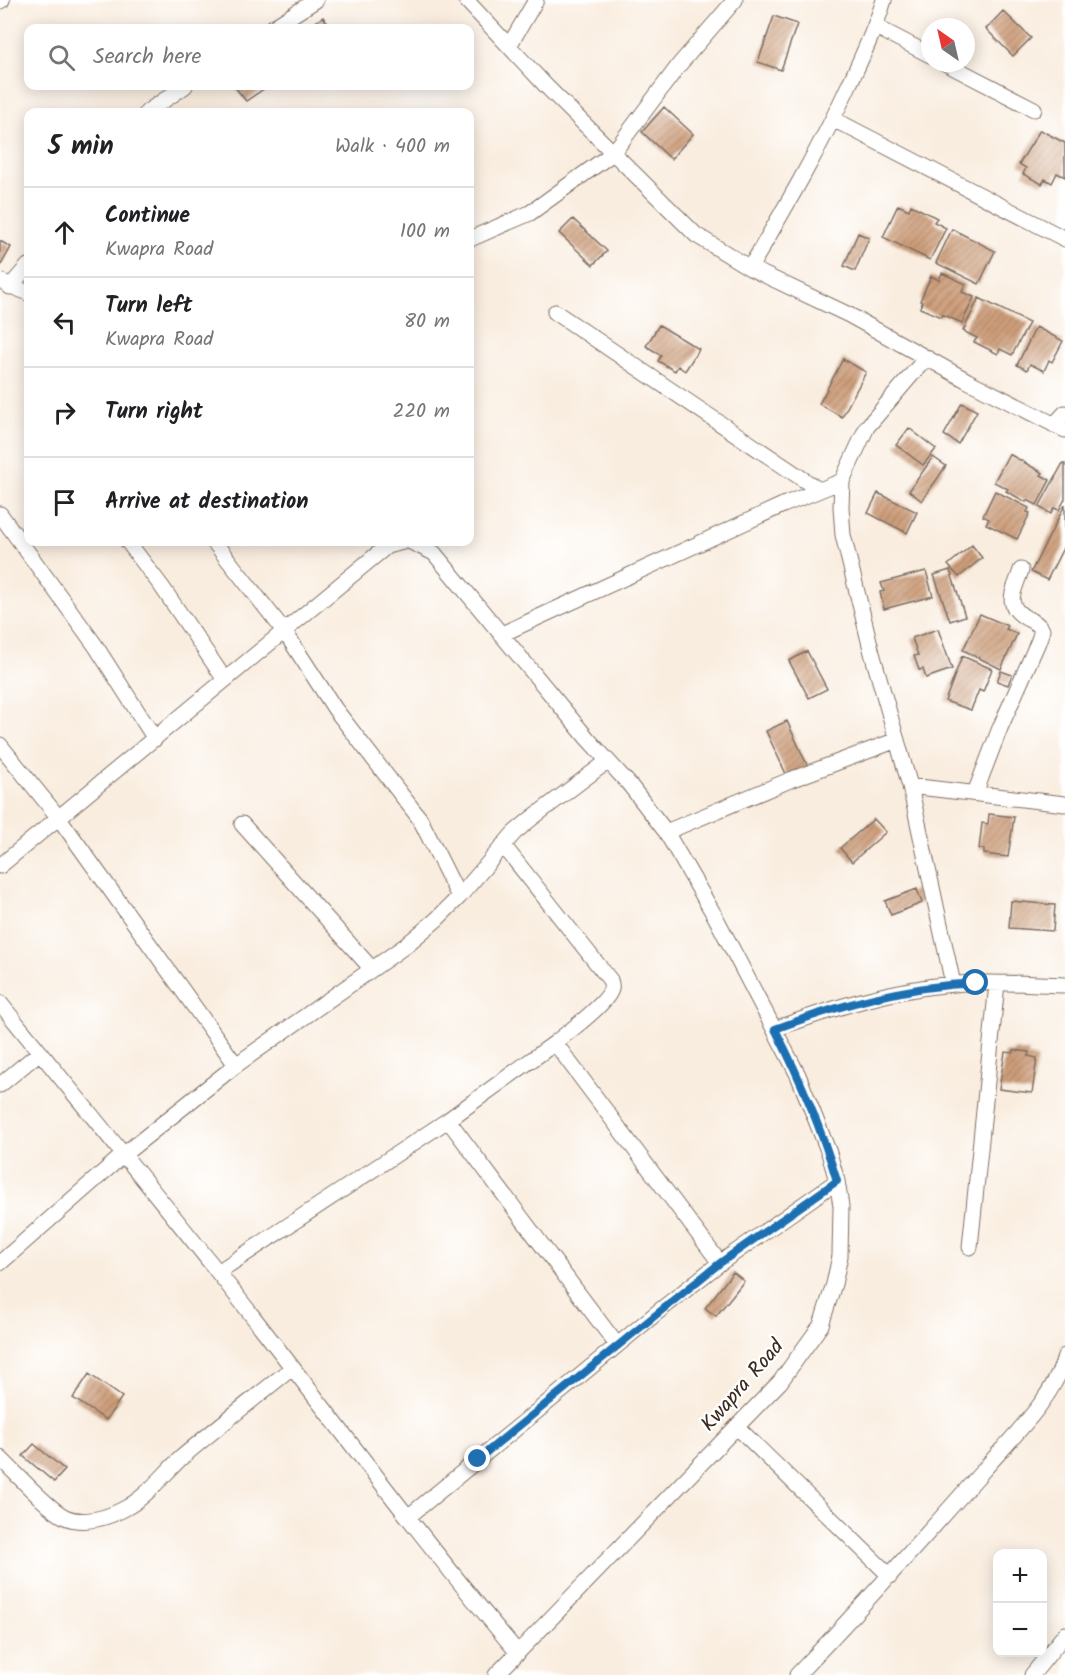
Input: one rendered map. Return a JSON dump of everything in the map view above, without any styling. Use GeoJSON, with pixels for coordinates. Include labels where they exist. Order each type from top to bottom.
{"type":"FeatureCollection","features":[{"type":"Feature","properties":{"kind":"street"},"geometry":{"type":"LineString","coordinates":[[278,24],[316,0]]}},
{"type":"Feature","properties":{"kind":"street"},"geometry":{"type":"LineString","coordinates":[[466,0],[613,153],[696,235],[750,268],[849,315],[1059,428],[1065,413]]}},
{"type":"Feature","properties":{"kind":"street"},"geometry":{"type":"LineString","coordinates":[[509,46],[536,0]]}},
{"type":"Feature","properties":{"kind":"street"},"geometry":{"type":"LineString","coordinates":[[474,237],[530,213],[613,153],[679,65],[735,0]]}},
{"type":"Feature","properties":{"kind":"street"},"geometry":{"type":"LineString","coordinates":[[750,268],[790,201],[833,119],[876,27],[884,0]]}},
{"type":"Feature","properties":{"kind":"street"},"geometry":{"type":"LineString","coordinates":[[876,27],[921,50]]}},
{"type":"Feature","properties":{"kind":"street"},"geometry":{"type":"LineString","coordinates":[[962,72],[1034,109]]}},
{"type":"Feature","properties":{"kind":"street"},"geometry":{"type":"LineString","coordinates":[[153,108],[179,90]]}},
{"type":"Feature","properties":{"kind":"street"},"geometry":{"type":"LineString","coordinates":[[833,119],[1065,238]]}},
{"type":"Feature","properties":{"kind":"street"},"geometry":{"type":"LineString","coordinates":[[5,284],[24,269]]}},
{"type":"Feature","properties":{"kind":"street"},"geometry":{"type":"LineString","coordinates":[[5,284],[24,291]]}},
{"type":"Feature","properties":{"kind":"street"},"geometry":{"type":"LineString","coordinates":[[555,312],[819,490]]}},
{"type":"Feature","properties":{"kind":"street"},"geometry":{"type":"LineString","coordinates":[[926,357],[867,427],[842,481],[843,535],[872,653],[910,786],[952,984]]}},
{"type":"Feature","properties":{"kind":"street"},"geometry":{"type":"LineString","coordinates":[[502,634],[783,505],[842,481]]}},
{"type":"Feature","properties":{"kind":"street"},"geometry":{"type":"LineString","coordinates":[[0,514],[95,645],[155,739]]}},
{"type":"Feature","properties":{"kind":"street"},"geometry":{"type":"LineString","coordinates":[[131,546],[162,587],[225,680]]}},
{"type":"Feature","properties":{"kind":"street"},"geometry":{"type":"LineString","coordinates":[[217,546],[285,632],[335,709],[420,819],[459,897]]}},
{"type":"Feature","properties":{"kind":"street"},"geometry":{"type":"LineString","coordinates":[[0,866],[387,546]]}},
{"type":"Feature","properties":{"kind":"street","name":"Kwapra Road"},"geometry":{"type":"LineString","coordinates":[[419,546],[434,553],[666,831],[700,889],[775,1029],[829,1153],[837,1181],[842,1214],[840,1256],[834,1284],[820,1324],[780,1382],[496,1675]]}},
{"type":"Feature","properties":{"kind":"street"},"geometry":{"type":"LineString","coordinates":[[975,793],[1042,630],[1039,625],[1012,606],[1021,570]]}},
{"type":"Feature","properties":{"kind":"street"},"geometry":{"type":"LineString","coordinates":[[666,831],[779,784],[897,740]]}},
{"type":"Feature","properties":{"kind":"street"},"geometry":{"type":"LineString","coordinates":[[0,746],[59,818],[236,1065]]}},
{"type":"Feature","properties":{"kind":"street"},"geometry":{"type":"LineString","coordinates":[[0,1263],[123,1155],[236,1065],[405,946],[459,897],[503,845],[532,818],[608,761]]}},
{"type":"Feature","properties":{"kind":"street"},"geometry":{"type":"LineString","coordinates":[[910,786],[1065,804]]}},
{"type":"Feature","properties":{"kind":"street"},"geometry":{"type":"LineString","coordinates":[[242,824],[372,968]]}},
{"type":"Feature","properties":{"kind":"street"},"geometry":{"type":"LineString","coordinates":[[218,1272],[448,1120],[555,1043],[608,996],[612,988],[610,980],[503,845]]}},
{"type":"Feature","properties":{"kind":"street"},"geometry":{"type":"LineString","coordinates":[[775,1029],[873,997],[952,984],[1065,985]]}},
{"type":"Feature","properties":{"kind":"street"},"geometry":{"type":"LineString","coordinates":[[970,1247],[998,984]]}},
{"type":"Feature","properties":{"kind":"street"},"geometry":{"type":"LineString","coordinates":[[0,1003],[218,1272],[463,1588],[518,1653]]}},
{"type":"Feature","properties":{"kind":"street"},"geometry":{"type":"LineString","coordinates":[[555,1043],[720,1263]]}},
{"type":"Feature","properties":{"kind":"street"},"geometry":{"type":"LineString","coordinates":[[0,1085],[40,1052]]}},
{"type":"Feature","properties":{"kind":"street"},"geometry":{"type":"LineString","coordinates":[[448,1120],[617,1345]]}},
{"type":"Feature","properties":{"kind":"street"},"geometry":{"type":"LineString","coordinates":[[408,1517],[720,1263],[837,1181]]}},
{"type":"Feature","properties":{"kind":"street"},"geometry":{"type":"LineString","coordinates":[[797,1675],[890,1576],[1034,1412],[1064,1367]]}},
{"type":"Feature","properties":{"kind":"street"},"geometry":{"type":"LineString","coordinates":[[0,1458],[51,1508],[65,1517],[82,1521],[100,1518],[123,1510],[143,1496],[181,1459],[292,1368]]}},
{"type":"Feature","properties":{"kind":"street"},"geometry":{"type":"LineString","coordinates":[[737,1427],[890,1576]]}},
{"type":"Feature","properties":{"kind":"street"},"geometry":{"type":"LineString","coordinates":[[1032,1675],[1065,1635]]}},
{"type":"Feature","properties":{"kind":"building"},"geometry":{"type":"Polygon","coordinates":[[[1003,11],[1031,38],[1013,56],[986,29],[1003,11]]]}},
{"type":"Feature","properties":{"kind":"building"},"geometry":{"type":"Polygon","coordinates":[[[774,16],[797,24],[781,70],[758,62],[774,16]]]}},
{"type":"Feature","properties":{"kind":"building"},"geometry":{"type":"Polygon","coordinates":[[[323,17],[328,24],[313,24],[323,17]]]}},
{"type":"Feature","properties":{"kind":"building"},"geometry":{"type":"Polygon","coordinates":[[[237,90],[262,90],[246,101],[237,90]]]}},
{"type":"Feature","properties":{"kind":"building"},"geometry":{"type":"Polygon","coordinates":[[[664,107],[693,134],[671,159],[642,132],[664,107]]]}},
{"type":"Feature","properties":{"kind":"building"},"geometry":{"type":"Polygon","coordinates":[[[1040,130],[1065,143],[1065,177],[1057,173],[1052,183],[1045,179],[1042,184],[1023,174],[1026,168],[1019,164],[1040,130]]]}},
{"type":"Feature","properties":{"kind":"building"},"geometry":{"type":"Polygon","coordinates":[[[898,205],[909,210],[911,205],[937,218],[934,222],[946,228],[930,260],[883,237],[898,205]]]}},
{"type":"Feature","properties":{"kind":"building"},"geometry":{"type":"Polygon","coordinates":[[[573,219],[607,251],[593,265],[559,233],[573,219]]]}},
{"type":"Feature","properties":{"kind":"building"},"geometry":{"type":"Polygon","coordinates":[[[952,229],[995,251],[979,284],[936,263],[952,229]]]}},
{"type":"Feature","properties":{"kind":"building"},"geometry":{"type":"Polygon","coordinates":[[[858,233],[869,238],[855,271],[844,266],[858,233]]]}},
{"type":"Feature","properties":{"kind":"building"},"geometry":{"type":"Polygon","coordinates":[[[0,241],[11,247],[0,267],[0,241]]]}},
{"type":"Feature","properties":{"kind":"building"},"geometry":{"type":"Polygon","coordinates":[[[942,273],[966,284],[962,292],[974,297],[962,323],[920,308],[922,302],[920,301],[931,276],[939,280],[942,273]]]}},
{"type":"Feature","properties":{"kind":"building"},"geometry":{"type":"Polygon","coordinates":[[[979,298],[1029,323],[1012,355],[1000,349],[998,354],[974,342],[977,338],[963,331],[979,298]]]}},
{"type":"Feature","properties":{"kind":"building"},"geometry":{"type":"Polygon","coordinates":[[[659,325],[699,349],[685,371],[678,366],[675,371],[658,361],[661,355],[646,346],[659,325]]]}},
{"type":"Feature","properties":{"kind":"building"},"geometry":{"type":"Polygon","coordinates":[[[1036,327],[1063,341],[1052,362],[1049,360],[1044,371],[1030,364],[1027,370],[1017,365],[1036,327]]]}},
{"type":"Feature","properties":{"kind":"building"},"geometry":{"type":"Polygon","coordinates":[[[843,359],[866,372],[842,417],[819,404],[843,359]]]}},
{"type":"Feature","properties":{"kind":"building"},"geometry":{"type":"Polygon","coordinates":[[[962,403],[977,411],[958,444],[944,435],[962,403]]]}},
{"type":"Feature","properties":{"kind":"building"},"geometry":{"type":"Polygon","coordinates":[[[909,428],[936,449],[923,465],[896,445],[909,428]]]}},
{"type":"Feature","properties":{"kind":"building"},"geometry":{"type":"Polygon","coordinates":[[[1009,454],[1043,473],[1041,475],[1050,480],[1037,505],[1027,500],[1026,502],[994,482],[1009,454]]]}},
{"type":"Feature","properties":{"kind":"building"},"geometry":{"type":"Polygon","coordinates":[[[933,457],[946,466],[922,501],[909,491],[933,457]]]}},
{"type":"Feature","properties":{"kind":"building"},"geometry":{"type":"Polygon","coordinates":[[[1063,463],[1065,464],[1065,499],[1059,510],[1054,508],[1051,514],[1039,507],[1063,463]]]}},
{"type":"Feature","properties":{"kind":"building"},"geometry":{"type":"Polygon","coordinates":[[[995,491],[1029,508],[1027,512],[1030,513],[1017,539],[986,524],[989,519],[983,516],[995,491]]]}},
{"type":"Feature","properties":{"kind":"building"},"geometry":{"type":"Polygon","coordinates":[[[878,493],[917,512],[907,533],[868,513],[878,493]]]}},
{"type":"Feature","properties":{"kind":"building"},"geometry":{"type":"Polygon","coordinates":[[[1065,505],[1065,544],[1047,580],[1031,572],[1065,505]]]}},
{"type":"Feature","properties":{"kind":"building"},"geometry":{"type":"Polygon","coordinates":[[[972,545],[982,558],[959,577],[948,565],[972,545]]]}},
{"type":"Feature","properties":{"kind":"building"},"geometry":{"type":"Polygon","coordinates":[[[950,570],[965,616],[950,621],[934,575],[950,570]]]}},
{"type":"Feature","properties":{"kind":"building"},"geometry":{"type":"Polygon","coordinates":[[[926,571],[933,596],[884,609],[880,592],[884,591],[881,583],[926,571]]]}},
{"type":"Feature","properties":{"kind":"building"},"geometry":{"type":"Polygon","coordinates":[[[980,614],[1008,626],[1006,629],[1017,634],[1001,669],[963,650],[980,614]]]}},
{"type":"Feature","properties":{"kind":"building"},"geometry":{"type":"Polygon","coordinates":[[[938,629],[952,669],[926,678],[923,669],[919,670],[914,656],[918,655],[912,638],[938,629]]]}},
{"type":"Feature","properties":{"kind":"building"},"geometry":{"type":"Polygon","coordinates":[[[807,651],[827,689],[809,698],[789,661],[807,651]]]}},
{"type":"Feature","properties":{"kind":"building"},"geometry":{"type":"Polygon","coordinates":[[[962,656],[992,669],[983,692],[979,690],[971,710],[945,701],[962,656]]]}},
{"type":"Feature","properties":{"kind":"building"},"geometry":{"type":"Polygon","coordinates":[[[1001,671],[1012,675],[1008,685],[997,681],[1001,671]]]}},
{"type":"Feature","properties":{"kind":"building"},"geometry":{"type":"Polygon","coordinates":[[[787,721],[808,767],[787,776],[766,731],[787,721]]]}},
{"type":"Feature","properties":{"kind":"building"},"geometry":{"type":"Polygon","coordinates":[[[989,814],[1014,817],[1008,857],[984,854],[984,849],[979,849],[982,823],[988,824],[989,814]]]}},
{"type":"Feature","properties":{"kind":"building"},"geometry":{"type":"Polygon","coordinates":[[[874,819],[886,832],[852,862],[840,848],[874,819]]]}},
{"type":"Feature","properties":{"kind":"building"},"geometry":{"type":"Polygon","coordinates":[[[917,889],[922,903],[891,915],[885,901],[917,889]]]}},
{"type":"Feature","properties":{"kind":"building"},"geometry":{"type":"Polygon","coordinates":[[[1011,901],[1055,905],[1053,931],[1009,928],[1011,901]]]}},
{"type":"Feature","properties":{"kind":"building"},"geometry":{"type":"Polygon","coordinates":[[[1014,1050],[1029,1052],[1028,1056],[1037,1058],[1032,1093],[999,1089],[1005,1052],[1013,1053],[1014,1050]]]}},
{"type":"Feature","properties":{"kind":"building"},"geometry":{"type":"Polygon","coordinates":[[[733,1272],[744,1281],[716,1316],[705,1308],[733,1272]]]}},
{"type":"Feature","properties":{"kind":"building"},"geometry":{"type":"Polygon","coordinates":[[[89,1374],[122,1397],[106,1420],[73,1398],[89,1374]]]}},
{"type":"Feature","properties":{"kind":"building"},"geometry":{"type":"Polygon","coordinates":[[[34,1444],[65,1470],[54,1482],[23,1456],[34,1444]]]}},
{"type":"Feature","properties":{"kind":"route"},"geometry":{"type":"LineString","coordinates":[[478,1459],[658,1311],[720,1263],[837,1181],[829,1153],[798,1075],[775,1029],[837,1007],[883,995],[952,984],[976,983]]}}]}
